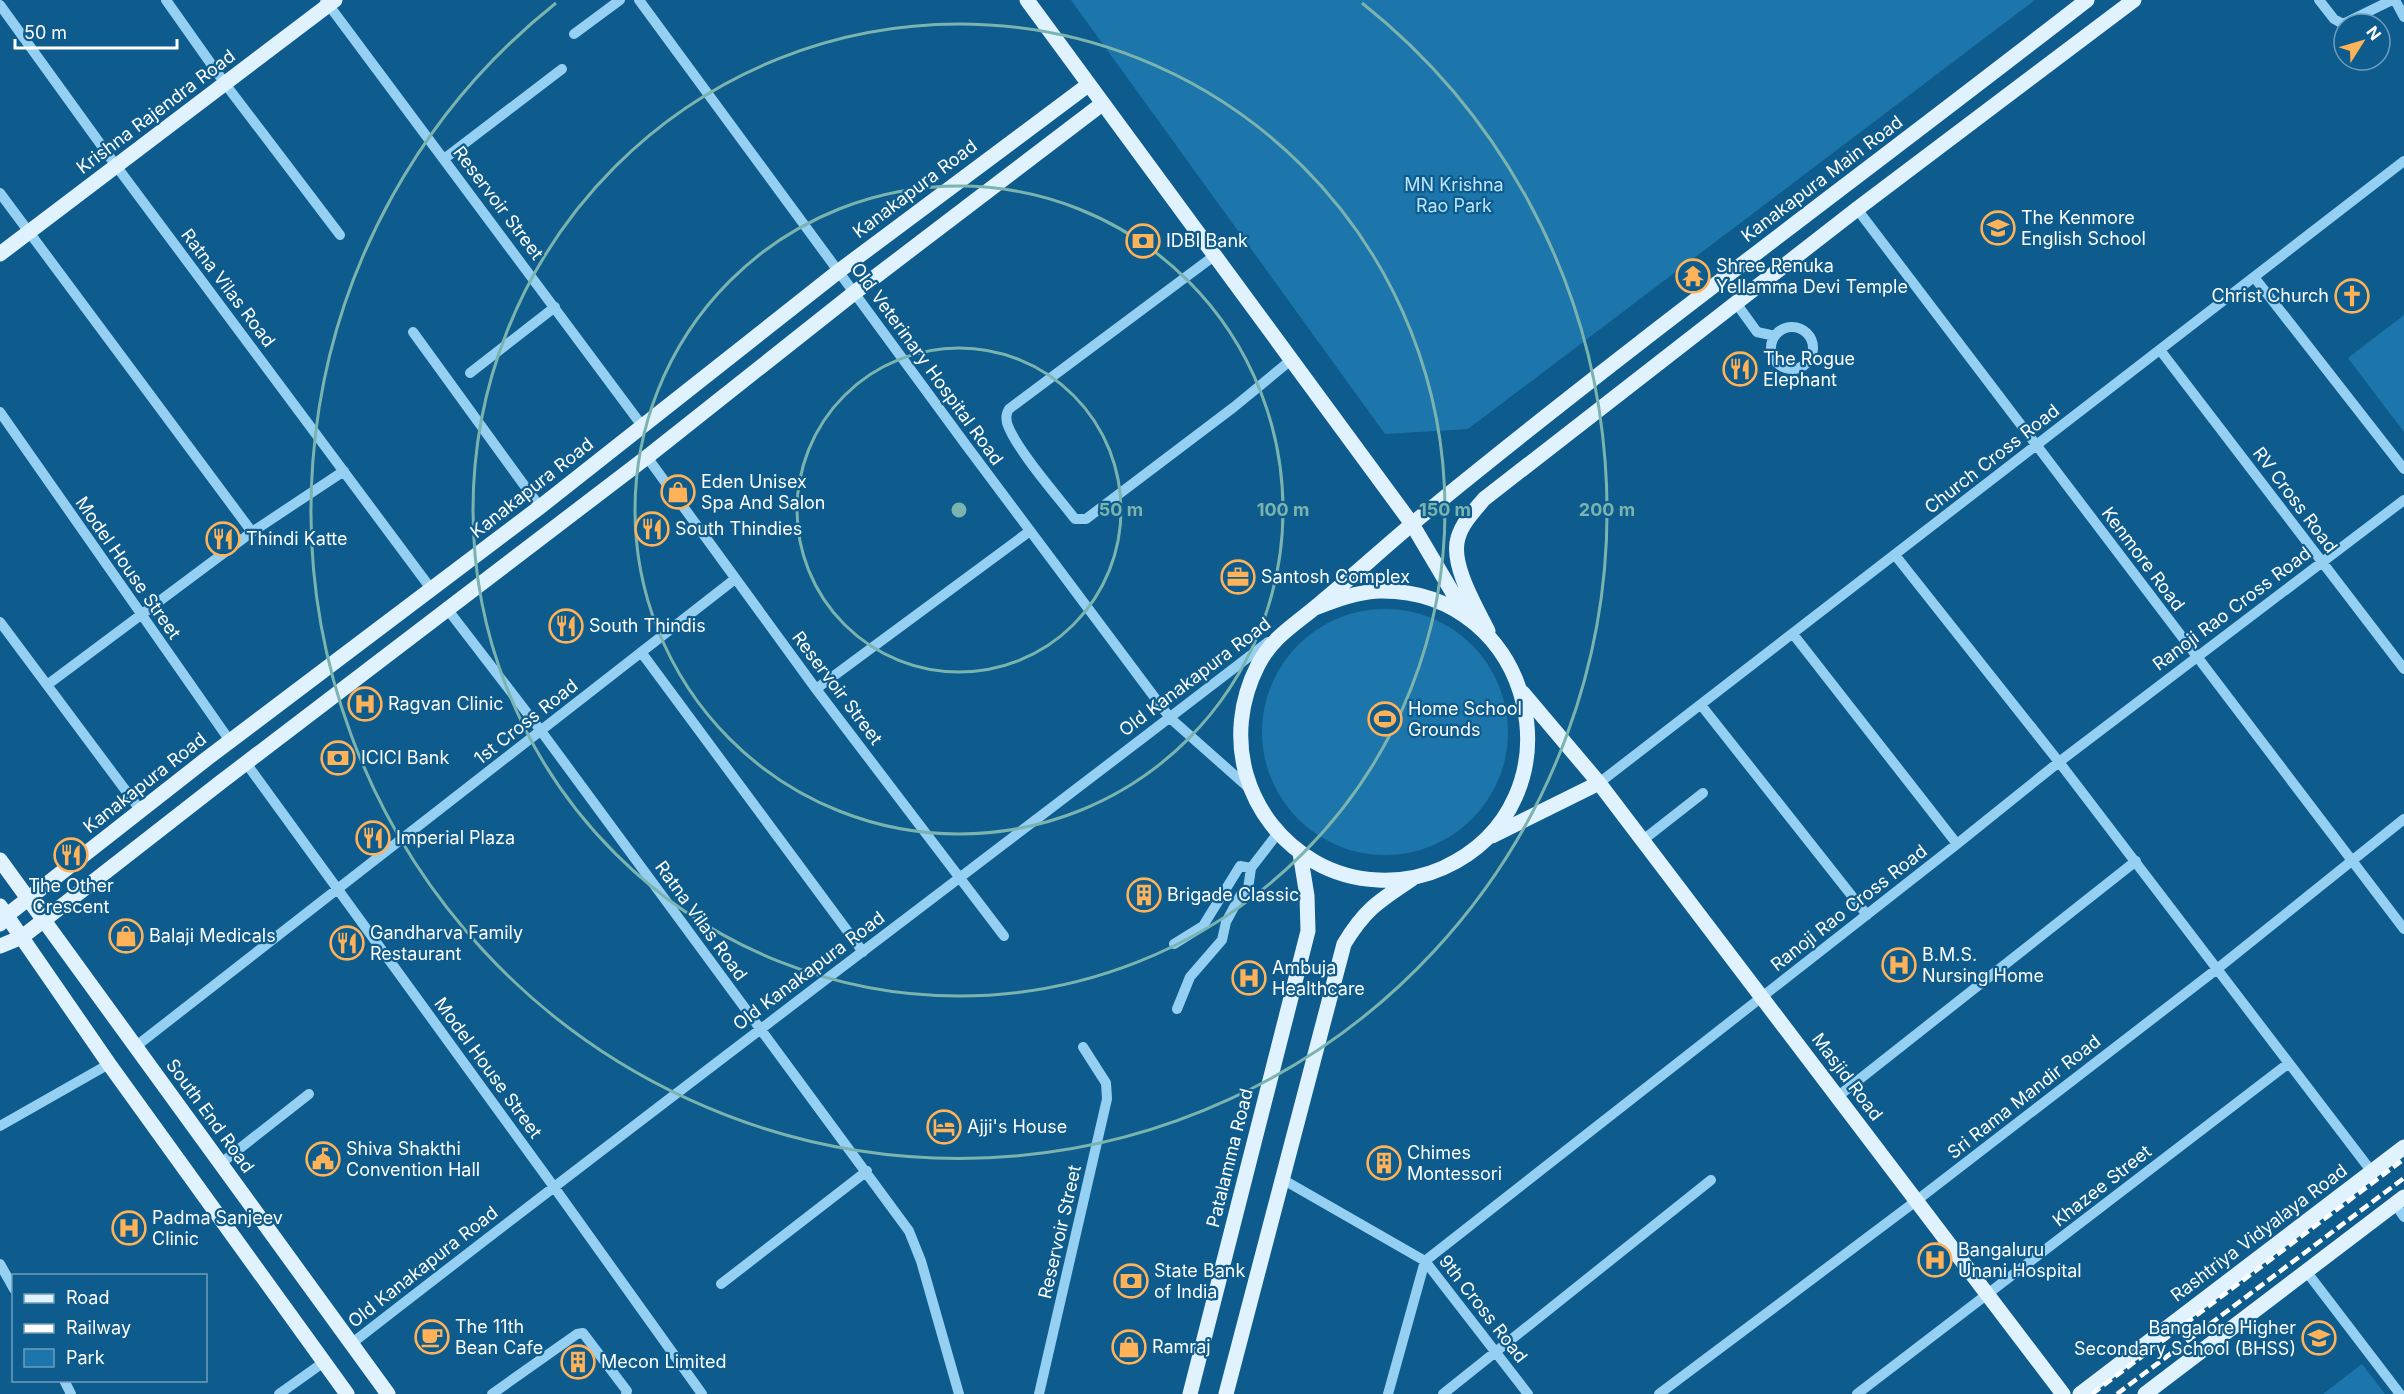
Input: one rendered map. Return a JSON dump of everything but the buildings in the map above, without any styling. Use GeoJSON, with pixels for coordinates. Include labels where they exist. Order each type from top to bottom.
{"type":"FeatureCollection","features":[{"type":"Feature","properties":{"kind":"main road"},"geometry":{"type":"LineString","coordinates":[[1027,0],[1412,524],[1467,617]]}},
{"type":"Feature","properties":{"kind":"main road","name":"Kanakapura Main Road"},"geometry":{"type":"LineString","coordinates":[[1315,608],[1412,524],[1527,430],[2087,0]]}},
{"type":"Feature","properties":{"kind":"main road"},"geometry":{"type":"LineString","coordinates":[[1487,838],[1507,813],[1521,785],[1528,754],[1528,722],[1522,691],[1509,664],[1492,639],[1457,562],[1457,540],[1465,523],[1484,499],[1531,460],[1857,209],[2134,0]]}},
{"type":"Feature","properties":{"kind":"main road","name":"Krishna Rajendra Road"},"geometry":{"type":"LineString","coordinates":[[0,254],[226,85],[330,2]]}},
{"type":"Feature","properties":{"kind":"main road","name":"Kanakapura Road"},"geometry":{"type":"LineString","coordinates":[[2,915],[28,899],[230,741],[540,507],[839,271],[1088,85]]}},
{"type":"Feature","properties":{"kind":"main road"},"geometry":{"type":"LineString","coordinates":[[0,946],[22,937],[647,457],[854,293],[1102,104]]}},
{"type":"Feature","properties":{"kind":"main road"},"geometry":{"type":"LineString","coordinates":[[1492,639],[1467,617],[1440,602],[1408,593],[1376,591],[1345,596],[1315,608],[1288,627],[1260,661],[1244,702],[1240,746],[1250,788],[1278,833],[1300,853],[1326,868],[1354,877],[1383,880],[1413,878],[1440,870],[1457,861],[1487,838],[1599,783]]}},
{"type":"Feature","properties":{"kind":"main road","name":"Masjid Road"},"geometry":{"type":"LineString","coordinates":[[1522,691],[1599,783],[2063,1394]]}},
{"type":"Feature","properties":{"kind":"main road","name":"Patalamma Road"},"geometry":{"type":"LineString","coordinates":[[1190,1394],[1308,931],[1308,896],[1300,853]]}},
{"type":"Feature","properties":{"kind":"main road","name":"South End Road"},"geometry":{"type":"LineString","coordinates":[[0,860],[388,1394]]}},
{"type":"Feature","properties":{"kind":"main road"},"geometry":{"type":"LineString","coordinates":[[1226,1394],[1344,944],[1362,915],[1413,878]]}},
{"type":"Feature","properties":{"kind":"main road"},"geometry":{"type":"LineString","coordinates":[[2,915],[22,937],[109,1064],[324,1362],[342,1392]]}},
{"type":"Feature","properties":{"kind":"main road","name":"Rashtriya Vidyalaya Road"},"geometry":{"type":"LineString","coordinates":[[2080,1394],[2404,1147]]}},
{"type":"Feature","properties":{"kind":"main road"},"geometry":{"type":"LineString","coordinates":[[2145,1394],[2306,1271],[2401,1206]]}},
{"type":"Feature","properties":{"kind":"street"},"geometry":{"type":"LineString","coordinates":[[166,0],[226,85],[340,235]]}},
{"type":"Feature","properties":{"kind":"street"},"geometry":{"type":"LineString","coordinates":[[574,34],[620,0]]}},
{"type":"Feature","properties":{"kind":"street","name":"Old Veterinary Hospital Road"},"geometry":{"type":"LineString","coordinates":[[639,0],[1170,718],[1250,788]]}},
{"type":"Feature","properties":{"kind":"street"},"geometry":{"type":"LineString","coordinates":[[2319,0],[2334,19],[2343,24],[2394,0],[2404,17]]}},
{"type":"Feature","properties":{"kind":"street","name":"Reservoir Street"},"geometry":{"type":"LineString","coordinates":[[330,2],[643,427]]}},
{"type":"Feature","properties":{"kind":"street","name":"Ratna Vilas Road"},"geometry":{"type":"LineString","coordinates":[[0,5],[117,167],[432,590]]}},
{"type":"Feature","properties":{"kind":"street"},"geometry":{"type":"LineString","coordinates":[[444,159],[562,69]]}},
{"type":"Feature","properties":{"kind":"street","name":"Church Cross Road"},"geometry":{"type":"LineString","coordinates":[[1599,783],[2404,161]]}},
{"type":"Feature","properties":{"kind":"street"},"geometry":{"type":"LineString","coordinates":[[0,193],[252,532]]}},
{"type":"Feature","properties":{"kind":"street","name":"Kenmore Road"},"geometry":{"type":"LineString","coordinates":[[1857,209],[2404,929]]}},
{"type":"Feature","properties":{"kind":"street"},"geometry":{"type":"LineString","coordinates":[[1214,256],[1009,409],[1006,415],[1009,427],[1028,456],[1075,519],[1086,519],[1234,407],[1291,360]]}},
{"type":"Feature","properties":{"kind":"street"},"geometry":{"type":"LineString","coordinates":[[2254,277],[2404,469]]}},
{"type":"Feature","properties":{"kind":"street"},"geometry":{"type":"LineString","coordinates":[[1736,303],[1757,332],[1775,336]]}},
{"type":"Feature","properties":{"kind":"street"},"geometry":{"type":"LineString","coordinates":[[470,373],[555,307]]}},
{"type":"Feature","properties":{"kind":"street"},"geometry":{"type":"LineString","coordinates":[[413,332],[540,507]]}},
{"type":"Feature","properties":{"kind":"street","name":"RV Cross Road"},"geometry":{"type":"LineString","coordinates":[[2160,350],[2322,562],[2400,657],[2404,669]]}},
{"type":"Feature","properties":{"kind":"street","name":"Model House Street"},"geometry":{"type":"LineString","coordinates":[[0,412],[230,741]]}},
{"type":"Feature","properties":{"kind":"street","name":"Reservoir Street"},"geometry":{"type":"LineString","coordinates":[[647,457],[816,689],[1004,936]]}},
{"type":"Feature","properties":{"kind":"street"},"geometry":{"type":"LineString","coordinates":[[47,685],[252,532],[344,471]]}},
{"type":"Feature","properties":{"kind":"street","name":"Ranoji Rao Cross Road"},"geometry":{"type":"LineString","coordinates":[[1425,1261],[2059,762],[2404,500]]}},
{"type":"Feature","properties":{"kind":"street"},"geometry":{"type":"LineString","coordinates":[[816,689],[1030,531]]}},
{"type":"Feature","properties":{"kind":"street"},"geometry":{"type":"LineString","coordinates":[[1895,555],[2136,861],[2372,1172]]}},
{"type":"Feature","properties":{"kind":"street","name":"1st Cross Road"},"geometry":{"type":"LineString","coordinates":[[135,1047],[735,579]]}},
{"type":"Feature","properties":{"kind":"street","name":"Ratna Vilas Road"},"geometry":{"type":"LineString","coordinates":[[448,610],[541,731],[909,1231],[921,1260],[959,1394]]}},
{"type":"Feature","properties":{"kind":"street"},"geometry":{"type":"LineString","coordinates":[[0,622],[141,811]]}},
{"type":"Feature","properties":{"kind":"street","name":"Old Kanakapura Road"},"geometry":{"type":"LineString","coordinates":[[351,1344],[759,1028],[863,952],[1288,627]]}},
{"type":"Feature","properties":{"kind":"street"},"geometry":{"type":"LineString","coordinates":[[1793,634],[1957,844]]}},
{"type":"Feature","properties":{"kind":"street"},"geometry":{"type":"LineString","coordinates":[[641,652],[863,952]]}},
{"type":"Feature","properties":{"kind":"street"},"geometry":{"type":"LineString","coordinates":[[1701,705],[1867,915]]}},
{"type":"Feature","properties":{"kind":"street","name":"Model House Street"},"geometry":{"type":"LineString","coordinates":[[246,763],[555,1186],[702,1394]]}},
{"type":"Feature","properties":{"kind":"street"},"geometry":{"type":"LineString","coordinates":[[1642,840],[1703,793]]}},
{"type":"Feature","properties":{"kind":"street","name":"Sri Rama Mandir Road"},"geometry":{"type":"LineString","coordinates":[[1659,1394],[1916,1201],[2217,969],[2404,819]]}},
{"type":"Feature","properties":{"kind":"street"},"geometry":{"type":"LineString","coordinates":[[1177,1009],[1190,977],[1222,940],[1227,922],[1240,896],[1248,889],[1251,868],[1278,833]]}},
{"type":"Feature","properties":{"kind":"street"},"geometry":{"type":"LineString","coordinates":[[1837,1097],[2136,861]]}},
{"type":"Feature","properties":{"kind":"street"},"geometry":{"type":"LineString","coordinates":[[1174,944],[1203,926],[1240,867],[1251,868]]}},
{"type":"Feature","properties":{"kind":"street","name":"Reservoir Street"},"geometry":{"type":"LineString","coordinates":[[1040,1394],[1107,1099],[1106,1083],[1083,1047]]}},
{"type":"Feature","properties":{"kind":"street","name":"Khazee Street"},"geometry":{"type":"LineString","coordinates":[[1857,1394],[2289,1063]]}},
{"type":"Feature","properties":{"kind":"street"},"geometry":{"type":"LineString","coordinates":[[0,1126],[109,1064]]}},
{"type":"Feature","properties":{"kind":"street"},"geometry":{"type":"LineString","coordinates":[[220,1164],[309,1095]]}},
{"type":"Feature","properties":{"kind":"street"},"geometry":{"type":"LineString","coordinates":[[721,1284],[867,1171]]}},
{"type":"Feature","properties":{"kind":"street","name":"9th Cross Road"},"geometry":{"type":"LineString","coordinates":[[1282,1179],[1425,1261],[1528,1394]]}},
{"type":"Feature","properties":{"kind":"street"},"geometry":{"type":"LineString","coordinates":[[1443,1394],[1711,1180]]}},
{"type":"Feature","properties":{"kind":"street"},"geometry":{"type":"LineString","coordinates":[[1388,1394],[1425,1261]]}},
{"type":"Feature","properties":{"kind":"street"},"geometry":{"type":"LineString","coordinates":[[0,1264],[12,1285]]}},
{"type":"Feature","properties":{"kind":"street"},"geometry":{"type":"LineString","coordinates":[[2306,1271],[2400,1394]]}},
{"type":"Feature","properties":{"kind":"street"},"geometry":{"type":"LineString","coordinates":[[492,1394],[569,1340],[583,1333],[627,1390],[626,1394]]}},
{"type":"Feature","properties":{"kind":"street"},"geometry":{"type":"LineString","coordinates":[[279,1394],[324,1362]]}},
{"type":"Feature","properties":{"kind":"green space","name":"MN Krishna Rao Park"},"geometry":{"type":"Polygon","coordinates":[[[1071,0],[2035,0],[1468,429],[1385,434],[1071,0]]]}},
{"type":"Feature","properties":{"kind":"green space"},"geometry":{"type":"Polygon","coordinates":[[[2404,315],[2404,432],[2348,358],[2404,315]]]}},
{"type":"Feature","properties":{"kind":"green space","name":"Home School Grounds"},"geometry":{"type":"Polygon","coordinates":[[[1373,609],[1397,609],[1421,614],[1443,623],[1472,645],[1494,674],[1499,685],[1506,708],[1508,732],[1506,756],[1499,779],[1494,790],[1472,819],[1443,841],[1421,850],[1397,855],[1373,855],[1349,850],[1327,841],[1307,827],[1290,810],[1276,790],[1267,768],[1262,744],[1262,720],[1267,696],[1276,674],[1290,654],[1307,637],[1327,623],[1349,614],[1373,609]]]}},
{"type":"Feature","properties":{"kind":"green space"},"geometry":{"type":"Polygon","coordinates":[[[2362,1364],[2385,1394],[2323,1394],[2362,1364]]]}},
{"type":"Feature","properties":{"kind":"railway"},"geometry":{"type":"LineString","coordinates":[[2092,1394],[2404,1159]]}},
{"type":"Feature","properties":{"kind":"railway"},"geometry":{"type":"LineString","coordinates":[[2117,1394],[2404,1178]]}},
{"type":"Feature","properties":{"kind":"place","name":"The Kenmore English School"},"geometry":{"type":"Point","coordinates":[1998,228]}},
{"type":"Feature","properties":{"kind":"place","name":"IDBI Bank"},"geometry":{"type":"Point","coordinates":[1143,241]}},
{"type":"Feature","properties":{"kind":"place","name":"Shree Renuka Yellamma Devi Temple"},"geometry":{"type":"Point","coordinates":[1693,276]}},
{"type":"Feature","properties":{"kind":"place","name":"Christ Church"},"geometry":{"type":"Point","coordinates":[2352,296]}},
{"type":"Feature","properties":{"kind":"place","name":"The Rogue Elephant"},"geometry":{"type":"Point","coordinates":[1740,369]}},
{"type":"Feature","properties":{"kind":"place","name":"Eden Unisex Spa And Salon"},"geometry":{"type":"Point","coordinates":[678,492]}},
{"type":"Feature","properties":{"kind":"place","name":"South Thindies"},"geometry":{"type":"Point","coordinates":[652,529]}},
{"type":"Feature","properties":{"kind":"place","name":"Thindi Katte"},"geometry":{"type":"Point","coordinates":[223,539]}},
{"type":"Feature","properties":{"kind":"place","name":"Santosh Complex"},"geometry":{"type":"Point","coordinates":[1238,577]}},
{"type":"Feature","properties":{"kind":"place","name":"South Thindis"},"geometry":{"type":"Point","coordinates":[566,626]}},
{"type":"Feature","properties":{"kind":"place","name":"Ragvan Clinic"},"geometry":{"type":"Point","coordinates":[365,704]}},
{"type":"Feature","properties":{"kind":"place","name":"Home School Grounds"},"geometry":{"type":"Point","coordinates":[1385,719]}},
{"type":"Feature","properties":{"kind":"place","name":"ICICI Bank"},"geometry":{"type":"Point","coordinates":[338,758]}},
{"type":"Feature","properties":{"kind":"place","name":"Imperial Plaza"},"geometry":{"type":"Point","coordinates":[373,838]}},
{"type":"Feature","properties":{"kind":"place","name":"The Other Crescent"},"geometry":{"type":"Point","coordinates":[71,855]}},
{"type":"Feature","properties":{"kind":"place","name":"Brigade Classic"},"geometry":{"type":"Point","coordinates":[1144,895]}},
{"type":"Feature","properties":{"kind":"place","name":"Balaji Medicals"},"geometry":{"type":"Point","coordinates":[126,936]}},
{"type":"Feature","properties":{"kind":"place","name":"Gandharva Family Restaurant"},"geometry":{"type":"Point","coordinates":[347,943]}},
{"type":"Feature","properties":{"kind":"place","name":"B.M.S. Nursing Home"},"geometry":{"type":"Point","coordinates":[1899,965]}},
{"type":"Feature","properties":{"kind":"place","name":"Ambuja Healthcare"},"geometry":{"type":"Point","coordinates":[1249,978]}},
{"type":"Feature","properties":{"kind":"place","name":"Ajji's House"},"geometry":{"type":"Point","coordinates":[944,1127]}},
{"type":"Feature","properties":{"kind":"place","name":"Shiva Shakthi Convention Hall"},"geometry":{"type":"Point","coordinates":[323,1159]}},
{"type":"Feature","properties":{"kind":"place","name":"Chimes Montessori"},"geometry":{"type":"Point","coordinates":[1384,1163]}},
{"type":"Feature","properties":{"kind":"place","name":"Padma Sanjeev Clinic"},"geometry":{"type":"Point","coordinates":[129,1228]}},
{"type":"Feature","properties":{"kind":"place","name":"Bangaluru Unani Hospital"},"geometry":{"type":"Point","coordinates":[1935,1260]}},
{"type":"Feature","properties":{"kind":"place","name":"State Bank of India"},"geometry":{"type":"Point","coordinates":[1131,1281]}},
{"type":"Feature","properties":{"kind":"place","name":"The 11th Bean Cafe"},"geometry":{"type":"Point","coordinates":[432,1337]}},
{"type":"Feature","properties":{"kind":"place","name":"Bangalore Higher Secondary School (BHSS)"},"geometry":{"type":"Point","coordinates":[2319,1338]}},
{"type":"Feature","properties":{"kind":"place","name":"Ramraj"},"geometry":{"type":"Point","coordinates":[1129,1347]}},
{"type":"Feature","properties":{"kind":"place","name":"Mecon Limited"},"geometry":{"type":"Point","coordinates":[578,1362]}}]}
